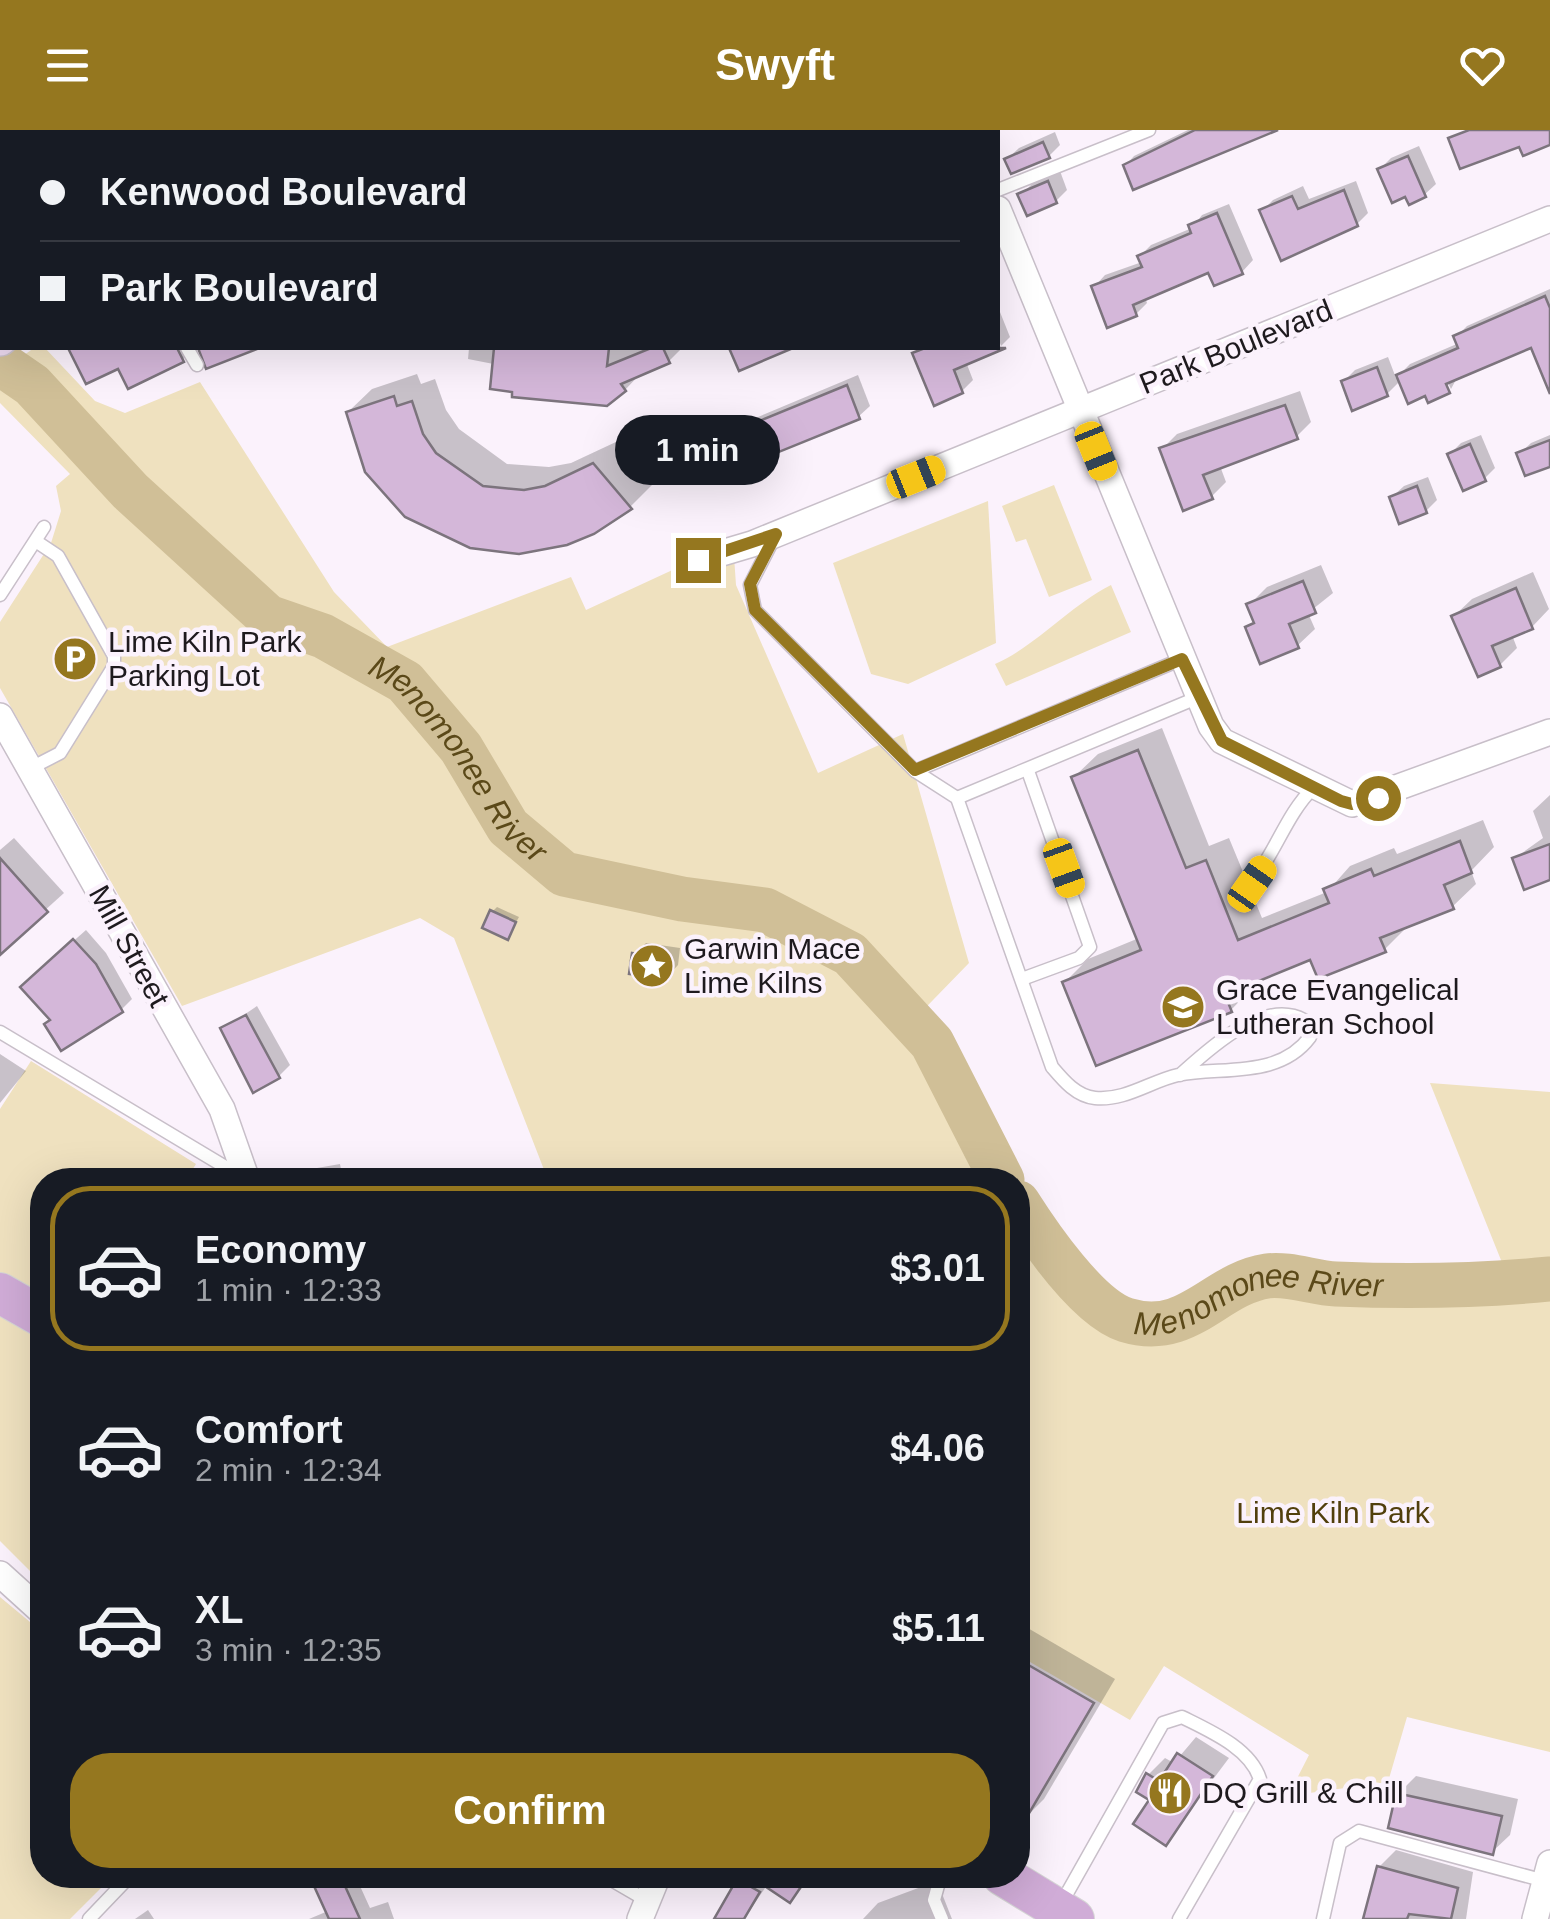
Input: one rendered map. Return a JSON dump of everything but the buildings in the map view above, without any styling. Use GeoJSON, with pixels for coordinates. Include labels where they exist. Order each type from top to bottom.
{"type":"FeatureCollection","features":[{"type":"Feature","properties":{"kind":"main road"},"geometry":{"type":"LineString","coordinates":[[0,1293],[30,1311]]}},
{"type":"Feature","properties":{"kind":"main road"},"geometry":{"type":"LineString","coordinates":[[1023,1888],[1066,1914]]}},
{"type":"Feature","properties":{"kind":"street"},"geometry":{"type":"LineString","coordinates":[[1000,214],[1182,659],[1222,741],[1312,788],[1352,804],[1378,798],[1550,732]]}},
{"type":"Feature","properties":{"kind":"street","name":"Park Boulevard"},"geometry":{"type":"LineString","coordinates":[[698,560],[776,534],[1550,219]]}},
{"type":"Feature","properties":{"kind":"street","name":"Mill Street"},"geometry":{"type":"LineString","coordinates":[[0,716],[222,1109],[243,1168]]}},
{"type":"Feature","properties":{"kind":"street"},"geometry":{"type":"LineString","coordinates":[[0,1574],[30,1601]]}},
{"type":"Feature","properties":{"kind":"street"},"geometry":{"type":"LineString","coordinates":[[1540,1918],[1548,1872]]}},
{"type":"Feature","properties":{"kind":"lane"},"geometry":{"type":"LineString","coordinates":[[1000,189],[1149,130]]}},
{"type":"Feature","properties":{"kind":"lane"},"geometry":{"type":"LineString","coordinates":[[188,350],[197,366]]}},
{"type":"Feature","properties":{"kind":"lane"},"geometry":{"type":"LineString","coordinates":[[0,595],[44,528]]}},
{"type":"Feature","properties":{"kind":"lane"},"geometry":{"type":"LineString","coordinates":[[776,534],[750,584],[755,610],[915,770],[957,798],[1052,1066],[1069,1087],[1093,1098],[1180,1075],[1215,1075],[1274,1062],[1300,1050],[1310,1037],[1304,1020],[1289,1012],[1265,1016],[1203,1054],[1180,1075]]}},
{"type":"Feature","properties":{"kind":"lane"},"geometry":{"type":"LineString","coordinates":[[29,769],[60,753],[114,666],[108,640],[58,556],[37,542]]}},
{"type":"Feature","properties":{"kind":"lane"},"geometry":{"type":"LineString","coordinates":[[915,770],[1182,659]]}},
{"type":"Feature","properties":{"kind":"lane"},"geometry":{"type":"LineString","coordinates":[[957,798],[1028,772],[1199,698]]}},
{"type":"Feature","properties":{"kind":"lane"},"geometry":{"type":"LineString","coordinates":[[1022,979],[1079,958],[1090,947],[1028,772]]}},
{"type":"Feature","properties":{"kind":"lane"},"geometry":{"type":"LineString","coordinates":[[1237,896],[1252,884],[1294,807],[1312,788]]}},
{"type":"Feature","properties":{"kind":"lane"},"geometry":{"type":"LineString","coordinates":[[0,1032],[227,1168]]}},
{"type":"Feature","properties":{"kind":"lane"},"geometry":{"type":"LineString","coordinates":[[1066,1914],[1163,1723],[1182,1717],[1215,1733],[1256,1764],[1260,1779],[1179,1919]]}},
{"type":"Feature","properties":{"kind":"lane"},"geometry":{"type":"LineString","coordinates":[[1323,1919],[1336,1853],[1340,1843],[1358,1831],[1548,1872]]}},
{"type":"Feature","properties":{"kind":"lane"},"geometry":{"type":"LineString","coordinates":[[90,1919],[120,1888]]}},
{"type":"Feature","properties":{"kind":"lane"},"geometry":{"type":"LineString","coordinates":[[618,1888],[643,1910]]}},
{"type":"Feature","properties":{"kind":"lane"},"geometry":{"type":"LineString","coordinates":[[937,1888],[934,1900],[942,1919]]}},
{"type":"Feature","properties":{"kind":"green space"},"geometry":{"type":"Polygon","coordinates":[[[31,350],[47,350],[95,401],[125,413],[200,382],[334,592],[387,647],[571,577],[586,610],[733,542],[736,585],[818,773],[903,734],[969,963],[899,1035],[934,1071],[983,1168],[543,1168],[454,938],[420,918],[182,1006],[0,688],[0,622],[51,543],[61,511],[56,486],[70,474],[0,403],[0,372],[31,350]]]}},
{"type":"Feature","properties":{"kind":"green space"},"geometry":{"type":"Polygon","coordinates":[[[1054,485],[1092,580],[1049,597],[1026,539],[1016,542],[1002,506],[1054,485]]]}},
{"type":"Feature","properties":{"kind":"green space"},"geometry":{"type":"Polygon","coordinates":[[[988,501],[996,643],[908,684],[871,674],[833,563],[988,501]]]}},
{"type":"Feature","properties":{"kind":"green space"},"geometry":{"type":"Polygon","coordinates":[[[1111,585],[1131,632],[1006,686],[995,664],[1111,585]]]}},
{"type":"Feature","properties":{"kind":"green space"},"geometry":{"type":"Polygon","coordinates":[[[31,1061],[196,1164],[194,1168],[30,1168],[30,1571],[0,1541],[0,1109],[31,1061]]]}},
{"type":"Feature","properties":{"kind":"green space","name":"Lime Kiln Park"},"geometry":{"type":"Polygon","coordinates":[[[1430,1083],[1550,1092],[1550,1752],[1407,1717],[1388,1782],[1288,1796],[1309,1755],[1164,1666],[1130,1720],[1030,1662],[1030,1246],[1087,1314],[1110,1329],[1135,1338],[1161,1339],[1189,1331],[1238,1302],[1271,1291],[1303,1290],[1400,1304],[1515,1295],[1430,1083]]]}},
{"type":"Feature","properties":{"kind":"green space"},"geometry":{"type":"Polygon","coordinates":[[[0,1597],[30,1622],[30,1888],[101,1888],[70,1919],[0,1919],[0,1597]]]}},
{"type":"Feature","properties":{"kind":"waterway","name":"Menomonee River"},"geometry":{"type":"LineString","coordinates":[[0,363],[32,385],[130,491],[268,617],[323,636],[405,682],[461,748],[508,827],[564,874],[682,899],[765,910],[850,954],[932,1043],[996,1168]]}},
{"type":"Feature","properties":{"kind":"waterway","name":"Menomonee River"},"geometry":{"type":"LineString","coordinates":[[1030,1222],[1096,1301],[1126,1320],[1148,1324],[1184,1317],[1231,1289],[1267,1276],[1390,1285],[1550,1279]]}},
{"type":"Feature","properties":{"kind":"place","name":"Lime Kiln Park Parking Lot"},"geometry":{"type":"Point","coordinates":[75,659]}},
{"type":"Feature","properties":{"kind":"place","name":"Garwin Mace Lime Kilns"},"geometry":{"type":"Point","coordinates":[652,966]}},
{"type":"Feature","properties":{"kind":"place","name":"Grace Evangelical Lutheran School"},"geometry":{"type":"Point","coordinates":[1183,1007]}},
{"type":"Feature","properties":{"kind":"place","name":"DQ Grill & Chill"},"geometry":{"type":"Point","coordinates":[1170,1793]}},
{"type":"Feature","properties":{"kind":"route"},"geometry":{"type":"LineString","coordinates":[[698,560],[776,534],[750,584],[755,610],[915,770],[1182,659],[1211,726],[1230,747],[1341,801],[1352,804],[1378,798]]}}]}
